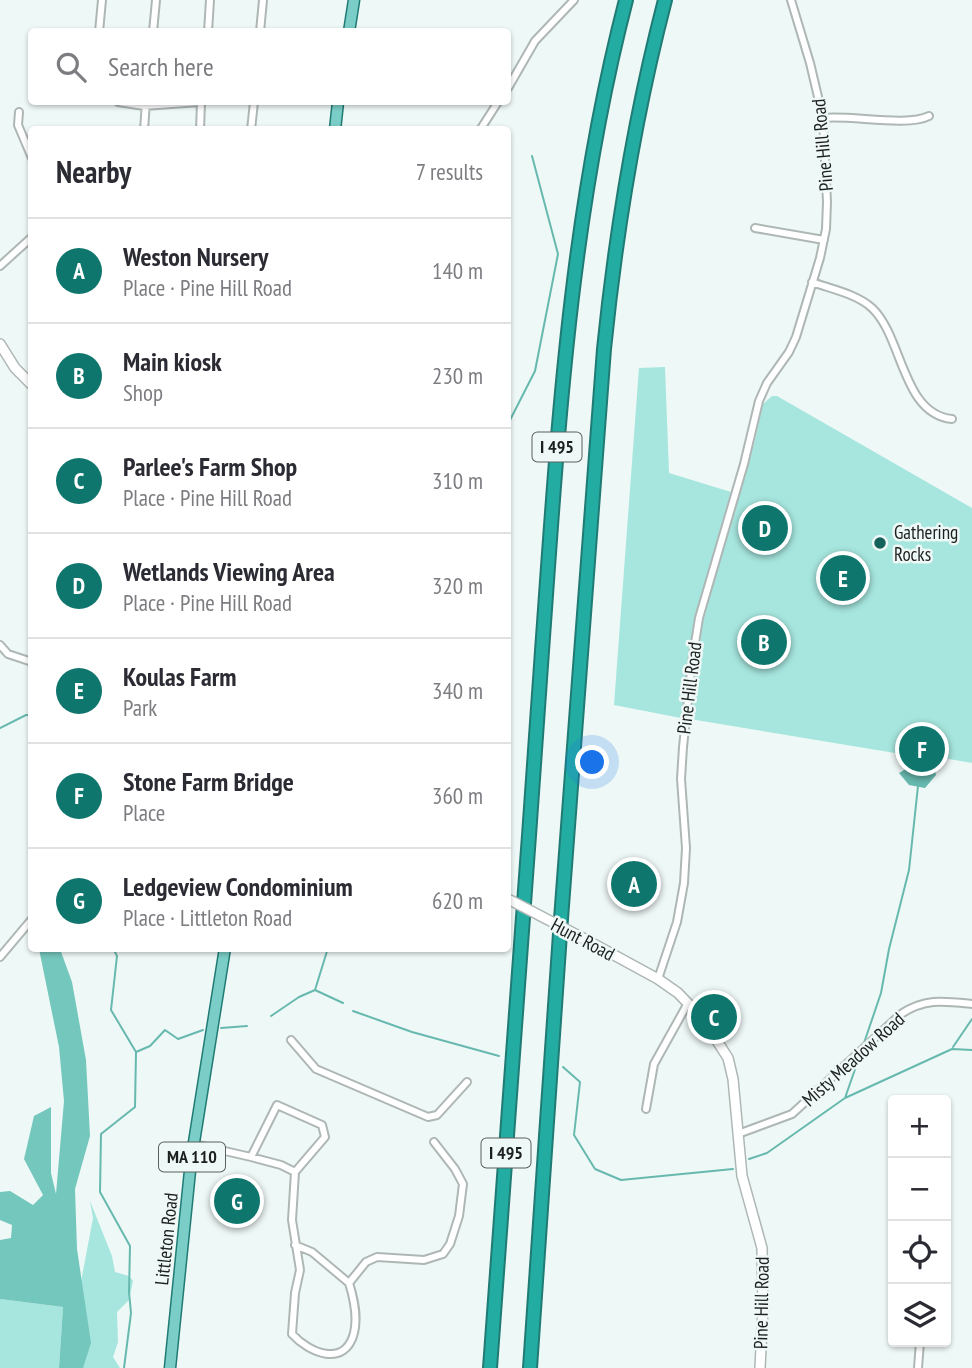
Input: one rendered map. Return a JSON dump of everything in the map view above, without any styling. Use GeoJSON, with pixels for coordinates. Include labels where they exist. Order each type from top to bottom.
{"type":"FeatureCollection","features":[{"type":"Feature","properties":{"kind":"highway","name":"I 495"},"geometry":{"type":"LineString","coordinates":[[491,1368],[523,899],[568,317],[589,165],[625,0]]}},
{"type":"Feature","properties":{"kind":"highway","name":"I 495"},"geometry":{"type":"LineString","coordinates":[[530,1368],[604,349],[611,280],[631,153],[665,0]]}},
{"type":"Feature","properties":{"kind":"main road"},"geometry":{"type":"LineString","coordinates":[[350,28],[354,0]]}},
{"type":"Feature","properties":{"kind":"main road"},"geometry":{"type":"LineString","coordinates":[[335,126],[338,105]]}},
{"type":"Feature","properties":{"kind":"main road","name":"Littleton Road"},"geometry":{"type":"LineString","coordinates":[[170,1368],[194,1144],[224,952]]}},
{"type":"Feature","properties":{"kind":"street"},"geometry":{"type":"LineString","coordinates":[[99,28],[102,0]]}},
{"type":"Feature","properties":{"kind":"street"},"geometry":{"type":"LineString","coordinates":[[153,28],[156,0]]}},
{"type":"Feature","properties":{"kind":"street"},"geometry":{"type":"LineString","coordinates":[[208,28],[211,0]]}},
{"type":"Feature","properties":{"kind":"street"},"geometry":{"type":"LineString","coordinates":[[260,28],[263,0]]}},
{"type":"Feature","properties":{"kind":"street"},"geometry":{"type":"LineString","coordinates":[[511,83],[535,41],[574,0]]}},
{"type":"Feature","properties":{"kind":"street","name":"Pine Hill Road"},"geometry":{"type":"LineString","coordinates":[[760,1368],[762,1248],[744,1185],[733,1079],[728,1058],[711,1030],[688,1003],[658,979],[677,922],[684,883],[686,848],[682,752],[688,687],[699,618],[744,464],[759,401],[767,383],[792,347],[824,240],[827,202],[823,118],[791,0]]}},
{"type":"Feature","properties":{"kind":"street"},"geometry":{"type":"LineString","coordinates":[[144,126],[145,105]]}},
{"type":"Feature","properties":{"kind":"street"},"geometry":{"type":"LineString","coordinates":[[201,105],[201,126]]}},
{"type":"Feature","properties":{"kind":"street"},"geometry":{"type":"LineString","coordinates":[[251,126],[254,105]]}},
{"type":"Feature","properties":{"kind":"street"},"geometry":{"type":"LineString","coordinates":[[483,126],[496,105]]}},
{"type":"Feature","properties":{"kind":"street"},"geometry":{"type":"LineString","coordinates":[[19,112],[18,125],[28,149]]}},
{"type":"Feature","properties":{"kind":"street"},"geometry":{"type":"LineString","coordinates":[[823,118],[913,121],[929,116]]}},
{"type":"Feature","properties":{"kind":"street"},"geometry":{"type":"LineString","coordinates":[[755,228],[824,240]]}},
{"type":"Feature","properties":{"kind":"street"},"geometry":{"type":"LineString","coordinates":[[0,266],[28,241]]}},
{"type":"Feature","properties":{"kind":"street"},"geometry":{"type":"LineString","coordinates":[[812,282],[860,300],[873,308],[885,325],[908,380],[919,398],[934,413],[952,419]]}},
{"type":"Feature","properties":{"kind":"street"},"geometry":{"type":"LineString","coordinates":[[0,344],[15,368],[28,381]]}},
{"type":"Feature","properties":{"kind":"street"},"geometry":{"type":"LineString","coordinates":[[0,645],[8,654],[28,661]]}},
{"type":"Feature","properties":{"kind":"street","name":"Hunt Road"},"geometry":{"type":"LineString","coordinates":[[511,901],[658,979]]}},
{"type":"Feature","properties":{"kind":"street"},"geometry":{"type":"LineString","coordinates":[[0,957],[28,924]]}},
{"type":"Feature","properties":{"kind":"street"},"geometry":{"type":"LineString","coordinates":[[0,942],[7,948]]}},
{"type":"Feature","properties":{"kind":"street","name":"Misty Meadow Road"},"geometry":{"type":"LineString","coordinates":[[738,1134],[792,1114],[901,1014],[915,1005],[941,1001],[972,1004]]}},
{"type":"Feature","properties":{"kind":"street"},"geometry":{"type":"LineString","coordinates":[[646,1109],[654,1064],[688,1003]]}},
{"type":"Feature","properties":{"kind":"street"},"geometry":{"type":"LineString","coordinates":[[291,1040],[316,1069],[428,1117],[437,1115],[467,1082]]}},
{"type":"Feature","properties":{"kind":"street"},"geometry":{"type":"LineString","coordinates":[[251,1157],[277,1105],[322,1125],[325,1136],[295,1172],[292,1220],[295,1245],[300,1270],[295,1293],[292,1334],[303,1345],[321,1354],[341,1351],[354,1336],[355,1301],[349,1283],[312,1252],[295,1245]]}},
{"type":"Feature","properties":{"kind":"street"},"geometry":{"type":"LineString","coordinates":[[349,1283],[366,1262],[377,1257],[424,1260],[443,1254],[450,1244],[459,1216],[463,1184],[434,1142]]}},
{"type":"Feature","properties":{"kind":"street"},"geometry":{"type":"LineString","coordinates":[[194,1144],[251,1157],[295,1172]]}},
{"type":"Feature","properties":{"kind":"street"},"geometry":{"type":"LineString","coordinates":[[918,1368],[920,1347]]}},
{"type":"Feature","properties":{"kind":"shaded area"},"geometry":{"type":"Polygon","coordinates":[[[665,367],[669,473],[731,492],[693,626],[681,718],[614,705],[639,368],[665,367]]]}},
{"type":"Feature","properties":{"kind":"shaded area"},"geometry":{"type":"Polygon","coordinates":[[[772,396],[777,396],[972,508],[972,763],[920,754],[919,757],[690,719],[702,626],[763,404],[772,396]]]}},
{"type":"Feature","properties":{"kind":"shaded area"},"geometry":{"type":"Polygon","coordinates":[[[909,767],[934,767],[936,775],[925,788],[909,785],[899,773],[909,767]]]}},
{"type":"Feature","properties":{"kind":"shaded area"},"geometry":{"type":"Polygon","coordinates":[[[40,952],[61,952],[72,982],[86,1060],[90,1136],[75,1189],[77,1249],[91,1343],[83,1368],[59,1368],[63,1307],[0,1299],[0,1240],[11,1238],[12,1225],[0,1220],[0,1192],[10,1191],[33,1205],[43,1195],[24,1159],[34,1116],[51,1107],[51,1173],[56,1194],[64,1101],[59,1047],[40,952]]]}},
{"type":"Feature","properties":{"kind":"shaded area"},"geometry":{"type":"Polygon","coordinates":[[[90,1201],[112,1256],[115,1272],[129,1276],[133,1281],[129,1300],[117,1312],[118,1342],[113,1357],[120,1368],[71,1368],[74,1319],[93,1218],[90,1201]]]}},
{"type":"Feature","properties":{"kind":"shaded area"},"geometry":{"type":"Polygon","coordinates":[[[0,1299],[63,1307],[59,1368],[0,1368],[0,1299]]]}},
{"type":"Feature","properties":{"kind":"waterway"},"geometry":{"type":"LineString","coordinates":[[511,418],[535,371],[558,254],[532,156]]}},
{"type":"Feature","properties":{"kind":"waterway"},"geometry":{"type":"LineString","coordinates":[[0,728],[28,715]]}},
{"type":"Feature","properties":{"kind":"waterway"},"geometry":{"type":"LineString","coordinates":[[864,1043],[881,993],[909,870],[918,786]]}},
{"type":"Feature","properties":{"kind":"waterway"},"geometry":{"type":"LineString","coordinates":[[115,952],[117,956],[111,1010],[136,1052],[135,1107],[101,1134],[100,1192],[130,1246],[131,1313],[124,1368]]}},
{"type":"Feature","properties":{"kind":"waterway"},"geometry":{"type":"LineString","coordinates":[[315,990],[327,952]]}},
{"type":"Feature","properties":{"kind":"waterway"},"geometry":{"type":"LineString","coordinates":[[271,1016],[299,997],[315,990],[343,1003]]}},
{"type":"Feature","properties":{"kind":"waterway"},"geometry":{"type":"LineString","coordinates":[[353,1011],[412,1032],[499,1056]]}},
{"type":"Feature","properties":{"kind":"waterway"},"geometry":{"type":"LineString","coordinates":[[953,1047],[972,1019]]}},
{"type":"Feature","properties":{"kind":"waterway"},"geometry":{"type":"LineString","coordinates":[[221,1028],[247,1026]]}},
{"type":"Feature","properties":{"kind":"waterway"},"geometry":{"type":"LineString","coordinates":[[136,1052],[150,1046],[165,1030],[178,1039],[203,1030]]}},
{"type":"Feature","properties":{"kind":"waterway"},"geometry":{"type":"LineString","coordinates":[[749,1159],[767,1153],[845,1098],[952,1049],[972,1050]]}},
{"type":"Feature","properties":{"kind":"waterway"},"geometry":{"type":"LineString","coordinates":[[845,1098],[860,1055]]}},
{"type":"Feature","properties":{"kind":"waterway"},"geometry":{"type":"LineString","coordinates":[[563,1067],[580,1082],[574,1135],[595,1169],[621,1180],[733,1169]]}},
{"type":"Feature","properties":{"kind":"place","name":"Wetlands Viewing Area"},"geometry":{"type":"Point","coordinates":[765,528]}},
{"type":"Feature","properties":{"kind":"place","name":"Gathering Rocks"},"geometry":{"type":"Point","coordinates":[880,543]}},
{"type":"Feature","properties":{"kind":"place","name":"Koulas Farm"},"geometry":{"type":"Point","coordinates":[843,578]}},
{"type":"Feature","properties":{"kind":"place","name":"Main kiosk"},"geometry":{"type":"Point","coordinates":[764,642]}},
{"type":"Feature","properties":{"kind":"place","name":"Stone Farm Bridge"},"geometry":{"type":"Point","coordinates":[922,749]}},
{"type":"Feature","properties":{"kind":"place","name":"Weston Nursery"},"geometry":{"type":"Point","coordinates":[634,884]}},
{"type":"Feature","properties":{"kind":"place","name":"Parlee's Farm Shop"},"geometry":{"type":"Point","coordinates":[714,1017]}},
{"type":"Feature","properties":{"kind":"place","name":"Ledgeview Condominium"},"geometry":{"type":"Point","coordinates":[237,1201]}}]}
